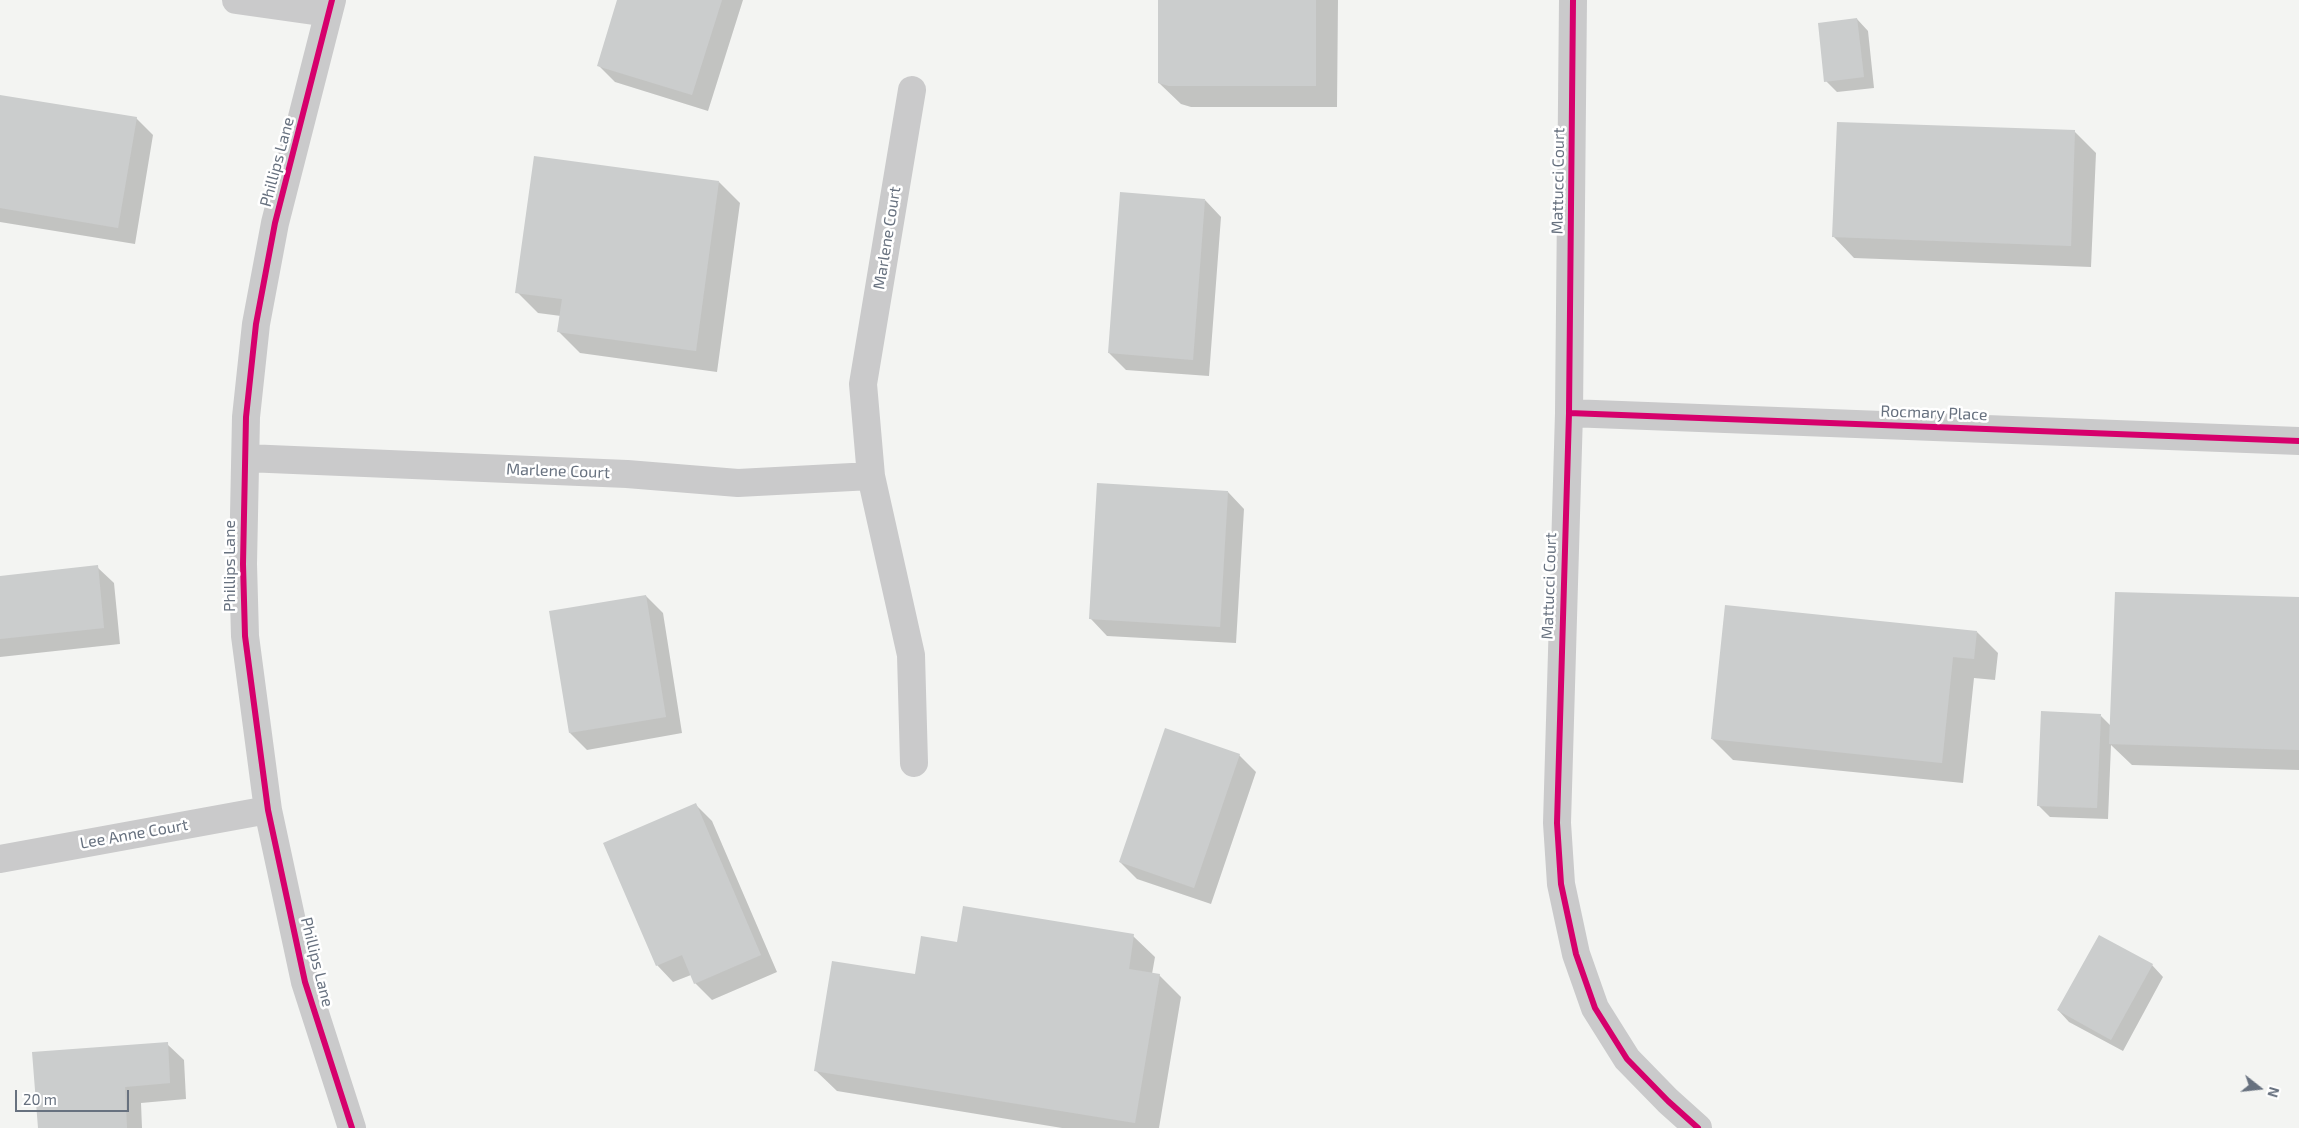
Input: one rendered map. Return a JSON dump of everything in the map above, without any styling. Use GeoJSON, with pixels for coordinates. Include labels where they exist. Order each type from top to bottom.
{"type":"FeatureCollection","features":[{"type":"Feature","properties":{"kind":"street"},"geometry":{"type":"LineString","coordinates":[[236,0],[330,6]]}},
{"type":"Feature","properties":{"kind":"street","name":"Mattucci Court"},"geometry":{"type":"LineString","coordinates":[[1574,0],[1569,413],[1556,823],[1562,884],[1576,954],[1595,1008],[1627,1059],[1668,1101],[1698,1128]]}},
{"type":"Feature","properties":{"kind":"street","name":"Phillips Lane"},"geometry":{"type":"LineString","coordinates":[[330,6],[275,223],[256,324],[246,417],[243,564],[244,636],[268,810],[305,982],[352,1128]]}},
{"type":"Feature","properties":{"kind":"street","name":"Marlene Court"},"geometry":{"type":"LineString","coordinates":[[912,90],[863,384],[870,476],[911,655],[914,763]]}},
{"type":"Feature","properties":{"kind":"street","name":"Rocmary Place"},"geometry":{"type":"LineString","coordinates":[[1569,413],[2299,441]]}},
{"type":"Feature","properties":{"kind":"street","name":"Marlene Court"},"geometry":{"type":"LineString","coordinates":[[246,458],[627,474],[738,483],[870,476]]}},
{"type":"Feature","properties":{"kind":"street","name":"Lee Anne Court"},"geometry":{"type":"LineString","coordinates":[[0,859],[268,810]]}},
{"type":"Feature","properties":{"kind":"building"},"geometry":{"type":"Polygon","coordinates":[[[617,0],[722,0],[692,95],[597,66],[617,0]]]}},
{"type":"Feature","properties":{"kind":"building"},"geometry":{"type":"Polygon","coordinates":[[[1158,0],[1316,0],[1316,86],[1169,86],[1158,83],[1158,0]]]}},
{"type":"Feature","properties":{"kind":"building"},"geometry":{"type":"Polygon","coordinates":[[[1857,18],[1864,77],[1824,82],[1818,23],[1857,18]]]}},
{"type":"Feature","properties":{"kind":"building"},"geometry":{"type":"Polygon","coordinates":[[[0,95],[137,117],[118,228],[0,208],[0,95]]]}},
{"type":"Feature","properties":{"kind":"building"},"geometry":{"type":"Polygon","coordinates":[[[1837,122],[2075,130],[2071,246],[1832,237],[1837,122]]]}},
{"type":"Feature","properties":{"kind":"building"},"geometry":{"type":"Polygon","coordinates":[[[534,156],[719,181],[696,351],[557,332],[562,299],[515,293],[534,156]]]}},
{"type":"Feature","properties":{"kind":"building"},"geometry":{"type":"Polygon","coordinates":[[[1120,192],[1205,199],[1193,360],[1108,353],[1120,192]]]}},
{"type":"Feature","properties":{"kind":"building"},"geometry":{"type":"Polygon","coordinates":[[[1097,483],[1228,491],[1220,627],[1089,619],[1097,483]]]}},
{"type":"Feature","properties":{"kind":"building"},"geometry":{"type":"Polygon","coordinates":[[[98,565],[104,628],[0,639],[0,576],[98,565]]]}},
{"type":"Feature","properties":{"kind":"building"},"geometry":{"type":"Polygon","coordinates":[[[2115,592],[2299,597],[2299,750],[2109,744],[2115,592]]]}},
{"type":"Feature","properties":{"kind":"building"},"geometry":{"type":"Polygon","coordinates":[[[646,595],[666,717],[569,733],[549,611],[646,595]]]}},
{"type":"Feature","properties":{"kind":"building"},"geometry":{"type":"Polygon","coordinates":[[[1725,605],[1977,631],[1974,659],[1953,657],[1942,763],[1711,739],[1725,605]]]}},
{"type":"Feature","properties":{"kind":"building"},"geometry":{"type":"Polygon","coordinates":[[[2041,711],[2101,714],[2097,808],[2037,806],[2041,711]]]}},
{"type":"Feature","properties":{"kind":"building"},"geometry":{"type":"Polygon","coordinates":[[[1165,728],[1240,754],[1194,888],[1119,862],[1165,728]]]}},
{"type":"Feature","properties":{"kind":"building"},"geometry":{"type":"Polygon","coordinates":[[[696,803],[761,955],[694,984],[682,955],[656,966],[603,843],[696,803]]]}},
{"type":"Feature","properties":{"kind":"building"},"geometry":{"type":"Polygon","coordinates":[[[963,906],[1134,934],[1129,969],[1160,974],[1135,1123],[814,1071],[832,961],[915,974],[921,936],[957,942],[963,906]]]}},
{"type":"Feature","properties":{"kind":"building"},"geometry":{"type":"Polygon","coordinates":[[[2099,935],[2153,964],[2111,1040],[2057,1010],[2099,935]]]}},
{"type":"Feature","properties":{"kind":"building"},"geometry":{"type":"Polygon","coordinates":[[[168,1042],[170,1083],[125,1087],[127,1128],[38,1128],[32,1052],[168,1042]]]}},
{"type":"Feature","properties":{"kind":"cycle path"},"geometry":{"type":"LineString","coordinates":[[332,0],[275,223],[256,324],[246,417],[243,564],[245,636],[268,810],[305,982],[352,1128]]}},
{"type":"Feature","properties":{"kind":"cycle path"},"geometry":{"type":"LineString","coordinates":[[1573,0],[1569,413],[1557,823],[1561,884],[1576,954],[1595,1008],[1627,1059],[1668,1101],[1698,1128]]}},
{"type":"Feature","properties":{"kind":"cycle path"},"geometry":{"type":"LineString","coordinates":[[1569,413],[2299,441]]}}]}
